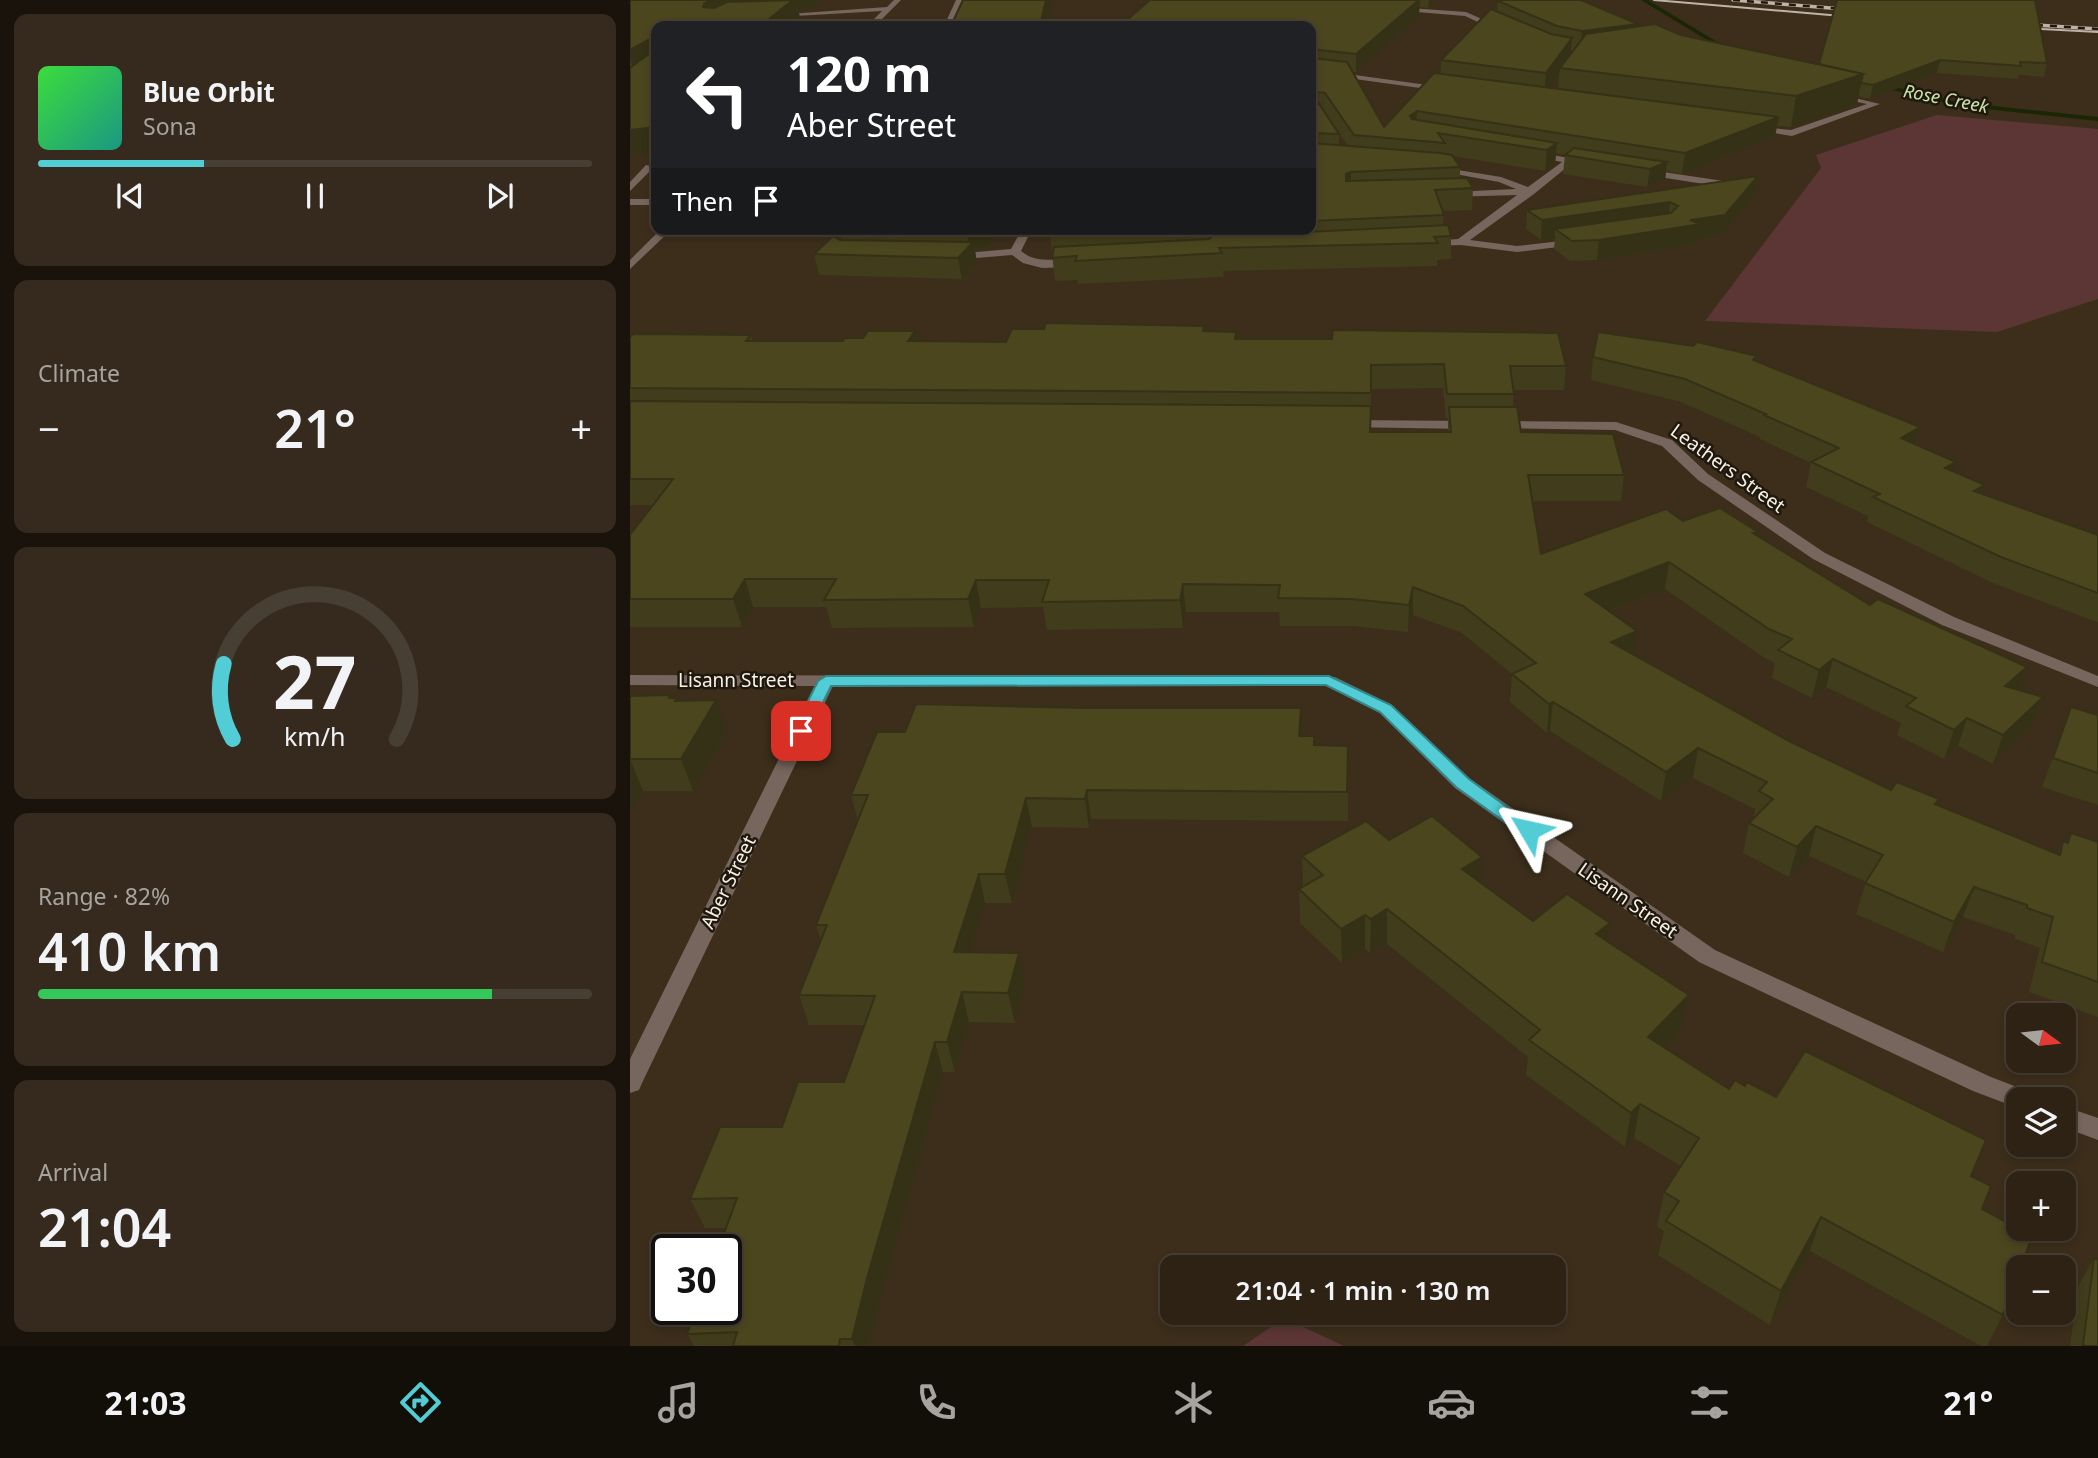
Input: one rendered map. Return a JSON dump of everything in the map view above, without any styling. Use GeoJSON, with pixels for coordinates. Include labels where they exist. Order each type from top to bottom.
{"type":"FeatureCollection","features":[{"type":"Feature","properties":{"kind":"street"},"geometry":{"type":"LineString","coordinates":[[876,21],[898,0]]}},
{"type":"Feature","properties":{"kind":"street"},"geometry":{"type":"LineString","coordinates":[[949,21],[959,0]]}},
{"type":"Feature","properties":{"kind":"street"},"geometry":{"type":"LineString","coordinates":[[1455,13],[1463,7]]}},
{"type":"Feature","properties":{"kind":"street"},"geometry":{"type":"LineString","coordinates":[[1381,8],[1466,14],[1509,33]]}},
{"type":"Feature","properties":{"kind":"street"},"geometry":{"type":"LineString","coordinates":[[767,15],[888,9]]}},
{"type":"Feature","properties":{"kind":"street"},"geometry":{"type":"LineString","coordinates":[[1316,72],[1458,92]]}},
{"type":"Feature","properties":{"kind":"street"},"geometry":{"type":"LineString","coordinates":[[1738,127],[1792,133],[1876,104],[1821,91]]}},
{"type":"Feature","properties":{"kind":"street"},"geometry":{"type":"LineString","coordinates":[[1519,152],[1597,164]]}},
{"type":"Feature","properties":{"kind":"street"},"geometry":{"type":"LineString","coordinates":[[1461,243],[1570,160]]}},
{"type":"Feature","properties":{"kind":"street"},"geometry":{"type":"LineString","coordinates":[[630,188],[649,167]]}},
{"type":"Feature","properties":{"kind":"street"},"geometry":{"type":"LineString","coordinates":[[1427,167],[1501,180],[1531,192]]}},
{"type":"Feature","properties":{"kind":"street"},"geometry":{"type":"LineString","coordinates":[[1637,171],[1730,185]]}},
{"type":"Feature","properties":{"kind":"street"},"geometry":{"type":"LineString","coordinates":[[1434,196],[1531,192]]}},
{"type":"Feature","properties":{"kind":"street"},"geometry":{"type":"LineString","coordinates":[[630,202],[651,202]]}},
{"type":"Feature","properties":{"kind":"street"},"geometry":{"type":"LineString","coordinates":[[630,266],[661,235]]}},
{"type":"Feature","properties":{"kind":"street"},"geometry":{"type":"LineString","coordinates":[[1015,252],[1024,235]]}},
{"type":"Feature","properties":{"kind":"street"},"geometry":{"type":"LineString","coordinates":[[1422,244],[1461,243],[1517,249],[1587,240]]}},
{"type":"Feature","properties":{"kind":"street"},"geometry":{"type":"LineString","coordinates":[[942,256],[1015,252]]}},
{"type":"Feature","properties":{"kind":"street"},"geometry":{"type":"LineString","coordinates":[[1015,252],[1022,260],[1049,265],[1089,263]]}},
{"type":"Feature","properties":{"kind":"street","name":"Leathers Street"},"geometry":{"type":"LineString","coordinates":[[1338,424],[1616,426],[1667,443],[1703,477],[1819,556],[1948,621],[2098,682]]}},
{"type":"Feature","properties":{"kind":"street","name":"Lisann Street"},"geometry":{"type":"LineString","coordinates":[[630,680],[1329,681],[1386,709],[1462,783],[1707,956],[2006,1093]]}},
{"type":"Feature","properties":{"kind":"street","name":"Aber Street"},"geometry":{"type":"LineString","coordinates":[[630,1083],[826,681]]}},
{"type":"Feature","properties":{"kind":"street"},"geometry":{"type":"LineString","coordinates":[[2076,1120],[2098,1129]]}},
{"type":"Feature","properties":{"kind":"shaded area"},"geometry":{"type":"Polygon","coordinates":[[[1937,115],[2098,129],[2098,299],[1997,332],[1705,321],[1821,168],[1816,155],[1937,115]]]}},
{"type":"Feature","properties":{"kind":"shaded area"},"geometry":{"type":"Polygon","coordinates":[[[1274,1325],[1299,1325],[1344,1346],[1243,1346],[1274,1325]]]}},
{"type":"Feature","properties":{"kind":"building"},"geometry":{"type":"Polygon","coordinates":[[[630,0],[710,0],[703,7],[714,8],[727,2],[793,0],[766,21],[651,21],[651,41],[650,39],[630,50],[630,0]]]}},
{"type":"Feature","properties":{"kind":"building"},"geometry":{"type":"Polygon","coordinates":[[[963,0],[1046,0],[1041,21],[953,21],[963,0]]]}},
{"type":"Feature","properties":{"kind":"building"},"geometry":{"type":"Polygon","coordinates":[[[1150,0],[1419,0],[1356,54],[1316,50],[1316,21],[1126,21],[1150,0]]]}},
{"type":"Feature","properties":{"kind":"building"},"geometry":{"type":"Polygon","coordinates":[[[1499,0],[1581,0],[1638,24],[1582,31],[1557,26],[1499,0]]]}},
{"type":"Feature","properties":{"kind":"building"},"geometry":{"type":"Polygon","coordinates":[[[1837,0],[2035,0],[2047,63],[2020,62],[2021,66],[1940,60],[1873,85],[1861,83],[1863,74],[1819,64],[1837,0]]]}},
{"type":"Feature","properties":{"kind":"building"},"geometry":{"type":"Polygon","coordinates":[[[1491,9],[1551,34],[1572,38],[1546,73],[1441,60],[1491,9]]]}},
{"type":"Feature","properties":{"kind":"building"},"geometry":{"type":"Polygon","coordinates":[[[1655,24],[1681,35],[1863,74],[1796,96],[1560,68],[1586,34],[1655,24]]]}},
{"type":"Feature","properties":{"kind":"building"},"geometry":{"type":"Polygon","coordinates":[[[651,52],[651,128],[630,130],[630,68],[651,52]]]}},
{"type":"Feature","properties":{"kind":"building"},"geometry":{"type":"Polygon","coordinates":[[[1316,59],[1347,62],[1384,127],[1434,73],[1779,117],[1685,153],[1417,111],[1410,116],[1412,119],[1557,143],[1547,150],[1438,133],[1445,143],[1354,135],[1325,93],[1317,92],[1316,59]]]}},
{"type":"Feature","properties":{"kind":"building"},"geometry":{"type":"Polygon","coordinates":[[[1316,99],[1339,134],[1316,133],[1316,99]]]}},
{"type":"Feature","properties":{"kind":"building"},"geometry":{"type":"Polygon","coordinates":[[[1316,143],[1452,155],[1460,167],[1346,174],[1346,181],[1467,178],[1473,188],[1435,190],[1444,215],[1316,221],[1316,143]]]}},
{"type":"Feature","properties":{"kind":"building"},"geometry":{"type":"Polygon","coordinates":[[[1574,148],[1667,162],[1650,169],[1565,155],[1574,148]]]}},
{"type":"Feature","properties":{"kind":"building"},"geometry":{"type":"Polygon","coordinates":[[[1758,176],[1725,215],[1690,220],[1701,224],[1599,240],[1572,241],[1555,229],[1671,213],[1678,206],[1670,202],[1542,220],[1527,210],[1758,176]]]}},
{"type":"Feature","properties":{"kind":"building"},"geometry":{"type":"Polygon","coordinates":[[[1448,225],[1451,236],[1434,237],[1438,243],[1219,248],[1222,253],[1075,261],[1077,256],[1052,258],[1054,247],[1209,239],[1214,235],[1316,235],[1316,232],[1448,225]]]}},
{"type":"Feature","properties":{"kind":"building"},"geometry":{"type":"Polygon","coordinates":[[[833,236],[840,240],[973,242],[958,258],[814,254],[833,236]]]}},
{"type":"Feature","properties":{"kind":"building"},"geometry":{"type":"Polygon","coordinates":[[[1046,323],[1204,326],[1203,331],[1236,332],[1235,339],[1332,339],[1333,330],[1558,333],[1566,366],[1510,366],[1514,394],[1447,394],[1444,364],[1371,365],[1371,393],[630,388],[630,337],[633,334],[751,335],[746,341],[843,341],[845,338],[863,338],[868,331],[915,331],[908,341],[1006,342],[1012,329],[1044,329],[1046,323]]]}},
{"type":"Feature","properties":{"kind":"building"},"geometry":{"type":"Polygon","coordinates":[[[1598,332],[1693,346],[1697,342],[1757,356],[1753,360],[1920,427],[1901,438],[1956,462],[1945,468],[1985,485],[1974,491],[2098,535],[2098,593],[2001,557],[1873,497],[1880,494],[1811,462],[1839,448],[1685,379],[1593,357],[1598,332]]]}},
{"type":"Feature","properties":{"kind":"building"},"geometry":{"type":"Polygon","coordinates":[[[630,401],[1371,406],[1370,432],[1451,432],[1449,407],[1517,407],[1521,432],[1613,434],[1624,475],[1528,475],[1541,554],[1666,509],[1683,521],[1720,508],[1758,532],[1753,533],[1870,605],[1878,599],[2027,667],[2005,686],[2043,697],[2003,735],[1967,718],[1954,730],[1906,706],[1916,698],[1833,659],[1819,670],[1778,650],[1792,639],[1769,629],[1669,562],[1585,594],[1637,631],[1611,642],[1789,741],[1891,790],[1897,782],[1939,799],[1935,804],[2060,855],[2063,841],[2068,843],[2071,833],[2098,842],[2098,982],[2042,962],[2053,917],[2027,908],[2027,905],[1974,887],[1954,922],[1865,883],[1883,855],[1816,826],[1797,847],[1749,823],[1773,799],[1759,791],[1767,782],[1698,748],[1666,772],[1553,702],[1549,704],[1512,674],[1536,663],[1463,606],[1413,587],[1409,605],[1352,599],[1278,598],[1280,585],[1183,584],[1180,600],[1042,602],[1049,580],[976,580],[968,599],[824,600],[836,579],[745,579],[733,599],[630,599],[630,535],[673,479],[630,479],[630,401]]]}},
{"type":"Feature","properties":{"kind":"building"},"geometry":{"type":"Polygon","coordinates":[[[670,695],[669,698],[677,698],[675,701],[716,700],[681,759],[630,759],[630,696],[670,695]]]}},
{"type":"Feature","properties":{"kind":"building"},"geometry":{"type":"Polygon","coordinates":[[[916,704],[1083,708],[1301,708],[1299,736],[1314,736],[1314,745],[1348,746],[1347,792],[1087,790],[1085,799],[1026,798],[1005,874],[979,874],[954,952],[1019,953],[1008,993],[962,992],[947,1042],[935,1042],[852,1339],[840,1339],[839,1346],[733,1346],[737,1332],[687,1334],[690,1325],[742,1325],[742,1234],[724,1234],[737,1198],[690,1199],[720,1127],[782,1127],[798,1082],[844,1082],[875,996],[799,995],[827,925],[816,925],[868,795],[851,795],[877,732],[905,732],[916,704]]]}},
{"type":"Feature","properties":{"kind":"building"},"geometry":{"type":"Polygon","coordinates":[[[2071,707],[2098,715],[2098,773],[2053,758],[2071,707]]]}},
{"type":"Feature","properties":{"kind":"building"},"geometry":{"type":"Polygon","coordinates":[[[1432,816],[1482,857],[1462,869],[1533,921],[1567,894],[1610,923],[1596,934],[1689,995],[1648,1037],[1729,1089],[1735,1080],[1745,1086],[1747,1082],[1776,1097],[1805,1051],[1986,1140],[1971,1176],[1991,1186],[1982,1209],[2006,1222],[2006,1241],[2030,1241],[2025,1255],[2006,1255],[2006,1307],[2003,1315],[1821,1217],[1781,1291],[1666,1221],[1679,1201],[1664,1192],[1699,1138],[1640,1104],[1631,1113],[1529,1040],[1540,1030],[1387,909],[1371,919],[1365,915],[1341,929],[1299,889],[1323,875],[1302,856],[1366,821],[1389,840],[1432,816]]]}},
{"type":"Feature","properties":{"kind":"building"},"geometry":{"type":"Polygon","coordinates":[[[2094,1258],[2098,1260],[2098,1346],[2086,1346],[2083,1345],[2094,1258]]]}},
{"type":"Feature","properties":{"kind":"waterway","name":"Rose Creek"},"geometry":{"type":"LineString","coordinates":[[1644,0],[1717,44],[1730,48]]}},
{"type":"Feature","properties":{"kind":"waterway","name":"Rose Creek"},"geometry":{"type":"LineString","coordinates":[[1878,85],[1958,104],[2098,119]]}},
{"type":"Feature","properties":{"kind":"tram line"},"geometry":{"type":"LineString","coordinates":[[1654,0],[1853,17]]}},
{"type":"Feature","properties":{"kind":"tram line"},"geometry":{"type":"LineString","coordinates":[[2021,28],[2098,32]]}},
{"type":"Feature","properties":{"kind":"railway"},"geometry":{"type":"LineString","coordinates":[[1733,0],[1855,10]]}},
{"type":"Feature","properties":{"kind":"railway"},"geometry":{"type":"LineString","coordinates":[[2022,24],[2098,29]]}},
{"type":"Feature","properties":{"kind":"route"},"geometry":{"type":"LineString","coordinates":[[801,731],[826,681],[1329,681],[1386,709],[1462,783],[1529,830]]}}]}
